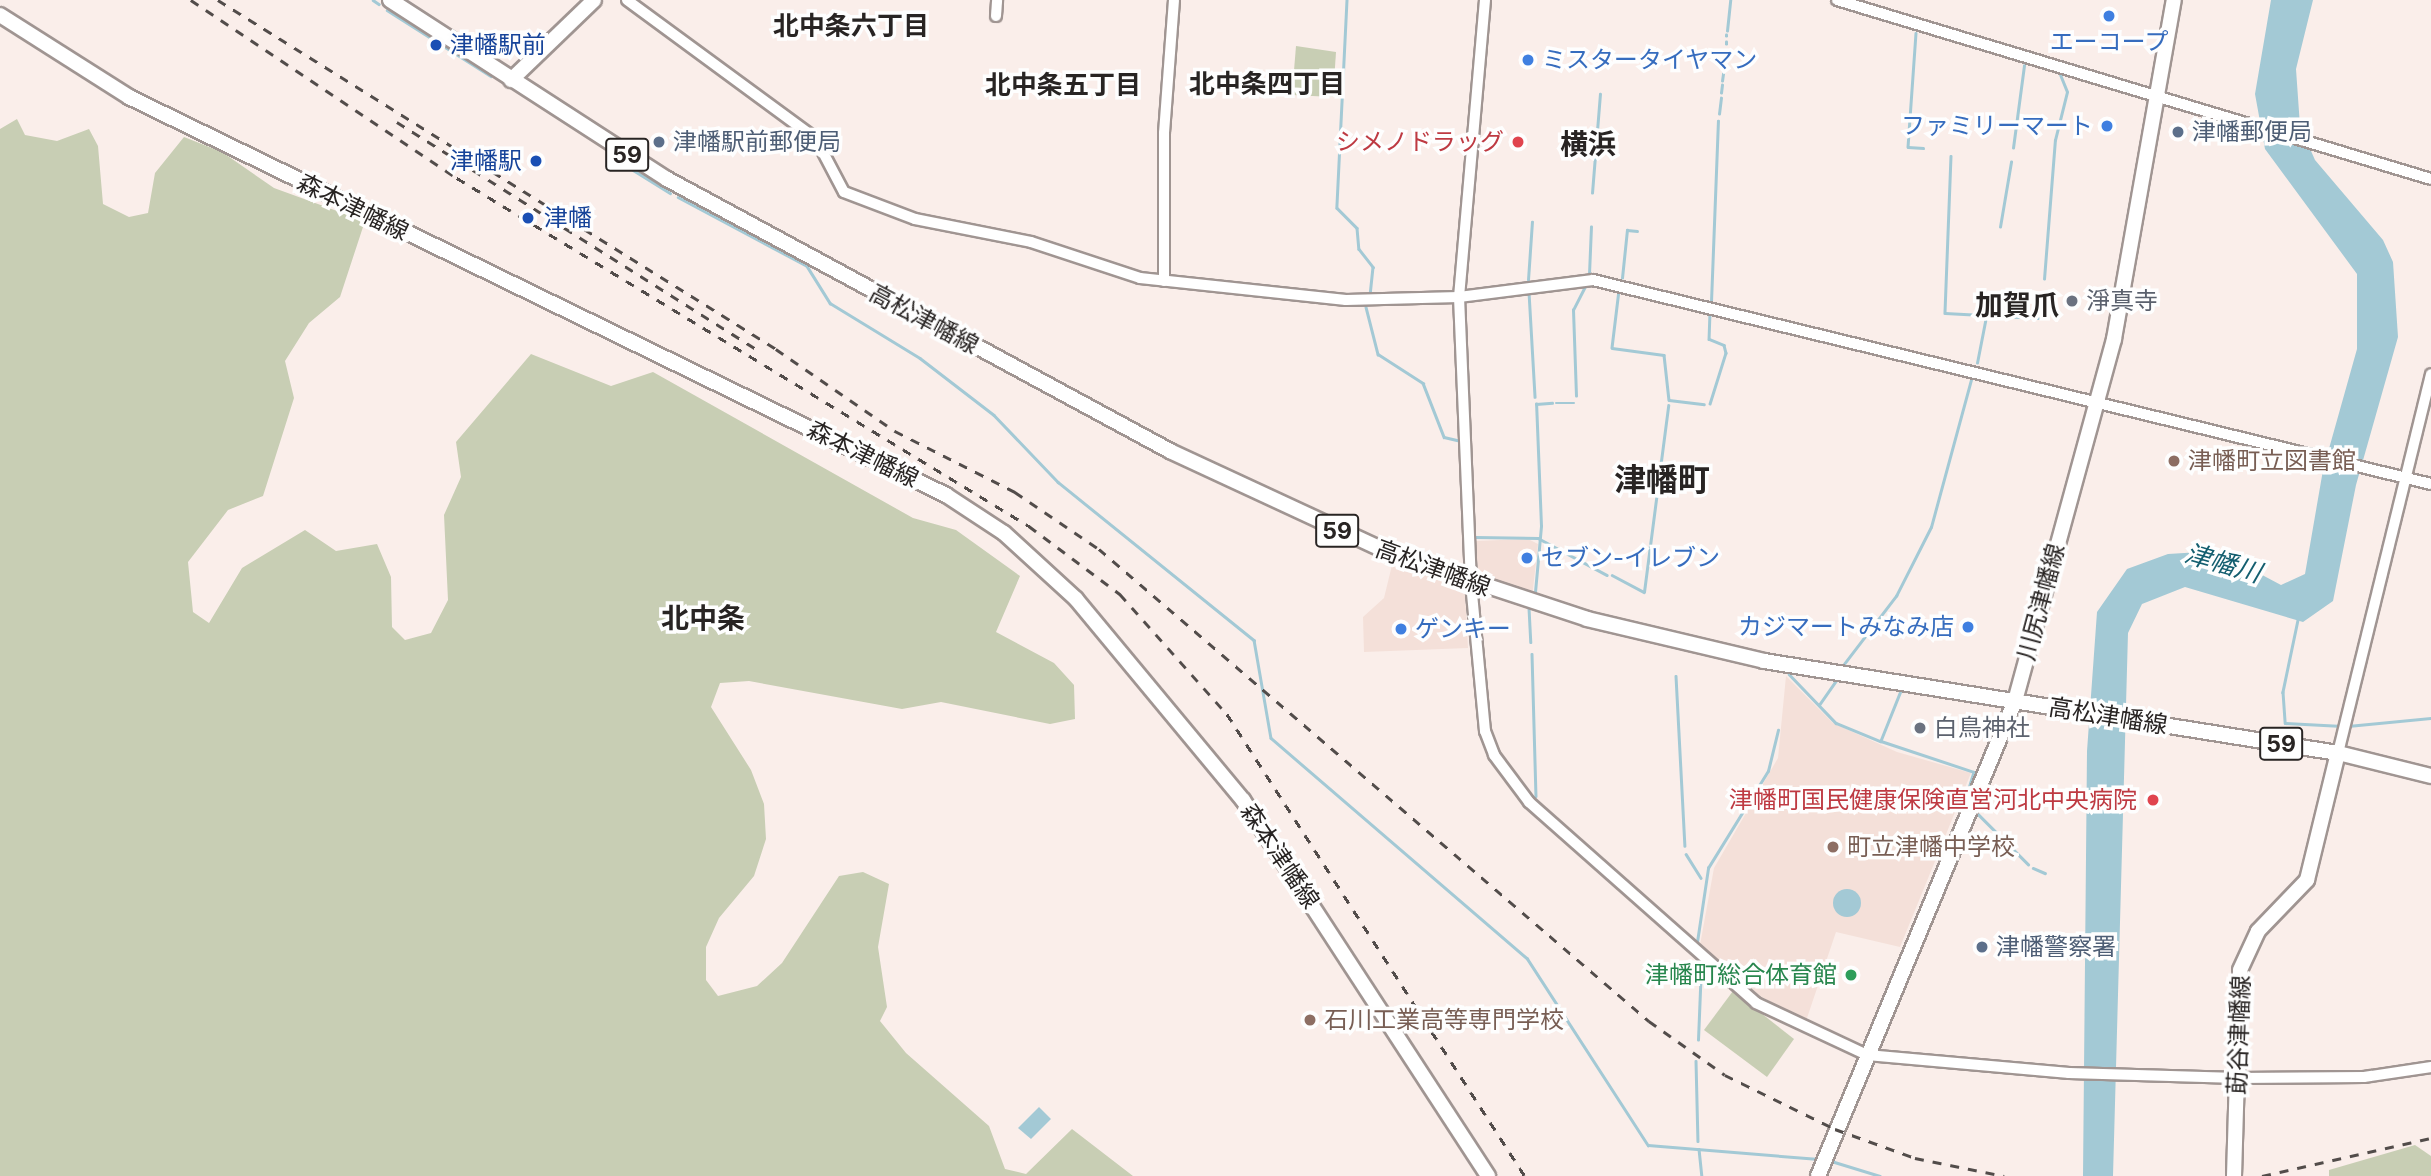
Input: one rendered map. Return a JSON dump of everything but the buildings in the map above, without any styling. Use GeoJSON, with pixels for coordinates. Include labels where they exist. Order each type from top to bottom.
{"type":"FeatureCollection","features":[{"type":"Feature","properties":{"kind":"main road","name":"高松津幡線"},"geometry":{"type":"LineString","coordinates":[[390,0],[667,179],[1170,452],[1337,531],[1471,583],[1683,644],[1839,674],[2338,753],[2431,776]]}},
{"type":"Feature","properties":{"kind":"main road"},"geometry":{"type":"LineString","coordinates":[[511,80],[594,0]]}},
{"type":"Feature","properties":{"kind":"main road","name":"川尻津幡線"},"geometry":{"type":"LineString","coordinates":[[1821,1166],[2015,701],[2099,399],[2174,0]]}},
{"type":"Feature","properties":{"kind":"main road","name":"森本津幡線"},"geometry":{"type":"LineString","coordinates":[[0,15],[129,97],[946,495],[1004,533],[1076,599],[1243,800],[1488,1176]]}},
{"type":"Feature","properties":{"kind":"main road","name":"莇谷津幡線"},"geometry":{"type":"LineString","coordinates":[[2234,1176],[2245,951],[2307,880],[2338,753]]}},
{"type":"Feature","properties":{"kind":"street"},"geometry":{"type":"LineString","coordinates":[[627,0],[816,139],[838,185],[856,200],[1164,281],[1346,300],[1459,297],[1593,280],[2099,399],[2315,457],[2431,484]]}},
{"type":"Feature","properties":{"kind":"street"},"geometry":{"type":"LineString","coordinates":[[996,16],[997,0]]}},
{"type":"Feature","properties":{"kind":"street"},"geometry":{"type":"LineString","coordinates":[[1164,281],[1164,133],[1174,0]]}},
{"type":"Feature","properties":{"kind":"street"},"geometry":{"type":"LineString","coordinates":[[1485,0],[1459,297],[1471,583],[1485,731],[1494,755],[1529,802],[1756,1003],[1867,1055],[2073,1073],[2238,1078],[2364,1077],[2431,1067]]}},
{"type":"Feature","properties":{"kind":"street"},"geometry":{"type":"LineString","coordinates":[[1837,0],[2431,178]]}},
{"type":"Feature","properties":{"kind":"street"},"geometry":{"type":"LineString","coordinates":[[2338,753],[2431,374]]}},
{"type":"Feature","properties":{"kind":"shaded area"},"geometry":{"type":"Polygon","coordinates":[[[1528,539],[1538,544],[1532,598],[1478,576],[1476,541],[1528,539]]]}},
{"type":"Feature","properties":{"kind":"shaded area"},"geometry":{"type":"Polygon","coordinates":[[[1393,561],[1465,590],[1468,648],[1364,652],[1363,617],[1384,598],[1393,561]]]}},
{"type":"Feature","properties":{"kind":"shaded area","name":"町立津幡中学校"},"geometry":{"type":"Polygon","coordinates":[[[1786,676],[1833,723],[1897,752],[1971,773],[1900,947],[1836,932],[1806,1021],[1760,996],[1700,945],[1714,868],[1778,758],[1786,676]]]}},
{"type":"Feature","properties":{"kind":"green space"},"geometry":{"type":"Polygon","coordinates":[[[1296,46],[1336,52],[1333,97],[1292,95],[1296,46]]]}},
{"type":"Feature","properties":{"kind":"green space"},"geometry":{"type":"Polygon","coordinates":[[[17,119],[25,135],[57,141],[89,129],[98,146],[103,204],[129,217],[148,213],[155,173],[184,137],[222,152],[274,188],[359,219],[363,227],[340,297],[309,323],[285,361],[294,398],[263,496],[228,510],[188,562],[193,612],[209,623],[242,568],[305,530],[336,551],[377,544],[391,577],[392,627],[405,640],[431,633],[448,600],[444,515],[461,477],[456,442],[531,354],[611,386],[653,372],[913,518],[956,530],[1020,576],[996,632],[1054,663],[1074,685],[1075,719],[1050,724],[941,702],[902,709],[749,681],[720,683],[711,707],[751,770],[764,804],[766,839],[754,876],[719,918],[706,947],[706,980],[718,996],[757,986],[782,963],[839,876],[863,872],[889,884],[878,947],[887,1007],[880,1021],[906,1053],[989,1126],[1005,1169],[1026,1174],[1072,1129],[1133,1176],[0,1176],[0,129],[17,119]]]}},
{"type":"Feature","properties":{"kind":"green space"},"geometry":{"type":"Polygon","coordinates":[[[1733,991],[1794,1039],[1767,1077],[1704,1030],[1733,991]]]}},
{"type":"Feature","properties":{"kind":"green space"},"geometry":{"type":"Polygon","coordinates":[[[2415,1145],[2431,1156],[2431,1176],[2329,1176],[2329,1170],[2415,1145]]]}},
{"type":"Feature","properties":{"kind":"water","name":"津幡川"},"geometry":{"type":"Polygon","coordinates":[[[2271,0],[2313,0],[2296,69],[2300,126],[2315,160],[2383,240],[2393,262],[2398,337],[2356,485],[2333,601],[2303,622],[2185,587],[2142,604],[2128,633],[2113,1176],[2083,1176],[2087,751],[2097,612],[2127,569],[2168,554],[2217,551],[2281,585],[2305,574],[2323,470],[2357,349],[2357,274],[2265,149],[2255,94],[2271,0]]]}},
{"type":"Feature","properties":{"kind":"water"},"geometry":{"type":"Polygon","coordinates":[[[1847,889],[1857,893],[1861,903],[1857,913],[1847,917],[1837,913],[1833,903],[1837,893],[1847,889]]]}},
{"type":"Feature","properties":{"kind":"water"},"geometry":{"type":"Polygon","coordinates":[[[1039,1107],[1051,1119],[1031,1139],[1018,1128],[1039,1107]]]}},
{"type":"Feature","properties":{"kind":"waterway"},"geometry":{"type":"LineString","coordinates":[[373,0],[379,4]]}},
{"type":"Feature","properties":{"kind":"waterway"},"geometry":{"type":"LineString","coordinates":[[1347,0],[1337,208],[1357,228],[1359,249],[1373,267],[1370,297]]}},
{"type":"Feature","properties":{"kind":"waterway"},"geometry":{"type":"LineString","coordinates":[[1727,31],[1730,0]]}},
{"type":"Feature","properties":{"kind":"waterway"},"geometry":{"type":"LineString","coordinates":[[387,10],[491,76]]}},
{"type":"Feature","properties":{"kind":"waterway"},"geometry":{"type":"LineString","coordinates":[[1916,33],[1908,147],[1923,148]]}},
{"type":"Feature","properties":{"kind":"waterway"},"geometry":{"type":"LineString","coordinates":[[1723,70],[1724,57]]}},
{"type":"Feature","properties":{"kind":"waterway"},"geometry":{"type":"LineString","coordinates":[[2013,148],[2024,66]]}},
{"type":"Feature","properties":{"kind":"waterway"},"geometry":{"type":"LineString","coordinates":[[1722,81],[1723,74]]}},
{"type":"Feature","properties":{"kind":"waterway"},"geometry":{"type":"LineString","coordinates":[[2044,279],[2055,140],[2067,92],[2060,75]]}},
{"type":"Feature","properties":{"kind":"waterway"},"geometry":{"type":"LineString","coordinates":[[1721,93],[1722,85]]}},
{"type":"Feature","properties":{"kind":"waterway"},"geometry":{"type":"LineString","coordinates":[[1592,193],[1600,94]]}},
{"type":"Feature","properties":{"kind":"waterway"},"geometry":{"type":"LineString","coordinates":[[1719,114],[1721,98]]}},
{"type":"Feature","properties":{"kind":"waterway"},"geometry":{"type":"LineString","coordinates":[[1711,302],[1718,121]]}},
{"type":"Feature","properties":{"kind":"waterway"},"geometry":{"type":"LineString","coordinates":[[609,155],[670,193]]}},
{"type":"Feature","properties":{"kind":"waterway"},"geometry":{"type":"LineString","coordinates":[[1951,156],[1945,313],[2038,318]]}},
{"type":"Feature","properties":{"kind":"waterway"},"geometry":{"type":"LineString","coordinates":[[2000,227],[2011,162]]}},
{"type":"Feature","properties":{"kind":"waterway"},"geometry":{"type":"LineString","coordinates":[[678,197],[807,266],[830,303],[920,358],[994,415],[1058,482],[1254,640],[1271,738],[1527,958],[1648,1145],[1818,1159]]}},
{"type":"Feature","properties":{"kind":"waterway"},"geometry":{"type":"LineString","coordinates":[[1528,280],[1532,222]]}},
{"type":"Feature","properties":{"kind":"waterway"},"geometry":{"type":"LineString","coordinates":[[1589,274],[1591,227]]}},
{"type":"Feature","properties":{"kind":"waterway"},"geometry":{"type":"LineString","coordinates":[[1622,278],[1627,230],[1637,231]]}},
{"type":"Feature","properties":{"kind":"waterway"},"geometry":{"type":"LineString","coordinates":[[1576,396],[1573,310],[1586,285]]}},
{"type":"Feature","properties":{"kind":"waterway"},"geometry":{"type":"LineString","coordinates":[[1619,290],[1612,348],[1664,355],[1669,400],[1704,404]]}},
{"type":"Feature","properties":{"kind":"waterway"},"geometry":{"type":"LineString","coordinates":[[1529,292],[1535,397]]}},
{"type":"Feature","properties":{"kind":"waterway"},"geometry":{"type":"LineString","coordinates":[[1977,363],[1989,301]]}},
{"type":"Feature","properties":{"kind":"waterway"},"geometry":{"type":"LineString","coordinates":[[1366,307],[1378,354],[1423,383],[1444,437],[1461,441]]}},
{"type":"Feature","properties":{"kind":"waterway"},"geometry":{"type":"LineString","coordinates":[[1710,312],[1709,339],[1724,345],[1726,353],[1710,404]]}},
{"type":"Feature","properties":{"kind":"waterway"},"geometry":{"type":"LineString","coordinates":[[1844,664],[1896,596],[1931,527],[1971,380]]}},
{"type":"Feature","properties":{"kind":"waterway"},"geometry":{"type":"LineString","coordinates":[[1535,592],[1541,526],[1536,404],[1552,403]]}},
{"type":"Feature","properties":{"kind":"waterway"},"geometry":{"type":"LineString","coordinates":[[1556,403],[1574,403]]}},
{"type":"Feature","properties":{"kind":"waterway"},"geometry":{"type":"LineString","coordinates":[[1612,575],[1644,592],[1668,406]]}},
{"type":"Feature","properties":{"kind":"waterway"},"geometry":{"type":"LineString","coordinates":[[1475,537],[1538,538],[1607,575]]}},
{"type":"Feature","properties":{"kind":"waterway"},"geometry":{"type":"LineString","coordinates":[[1529,608],[1531,642]]}},
{"type":"Feature","properties":{"kind":"waterway"},"geometry":{"type":"LineString","coordinates":[[2298,620],[2283,692],[2285,723],[2342,726]]}},
{"type":"Feature","properties":{"kind":"waterway"},"geometry":{"type":"LineString","coordinates":[[1532,654],[1536,796]]}},
{"type":"Feature","properties":{"kind":"waterway"},"geometry":{"type":"LineString","coordinates":[[1789,674],[1836,723],[1880,741]]}},
{"type":"Feature","properties":{"kind":"waterway"},"geometry":{"type":"LineString","coordinates":[[1676,676],[1685,846]]}},
{"type":"Feature","properties":{"kind":"waterway"},"geometry":{"type":"LineString","coordinates":[[1819,705],[1836,681]]}},
{"type":"Feature","properties":{"kind":"waterway"},"geometry":{"type":"LineString","coordinates":[[1901,691],[1881,741],[1974,772],[1964,804]]}},
{"type":"Feature","properties":{"kind":"waterway"},"geometry":{"type":"LineString","coordinates":[[2348,726],[2431,718]]}},
{"type":"Feature","properties":{"kind":"waterway"},"geometry":{"type":"LineString","coordinates":[[1697,942],[1708,868],[1768,771],[1778,730]]}},
{"type":"Feature","properties":{"kind":"waterway"},"geometry":{"type":"LineString","coordinates":[[1976,812],[2028,864]]}},
{"type":"Feature","properties":{"kind":"waterway"},"geometry":{"type":"LineString","coordinates":[[1686,854],[1701,878]]}},
{"type":"Feature","properties":{"kind":"waterway"},"geometry":{"type":"LineString","coordinates":[[2033,868],[2045,873]]}},
{"type":"Feature","properties":{"kind":"waterway"},"geometry":{"type":"LineString","coordinates":[[1698,1040],[1701,966]]}},
{"type":"Feature","properties":{"kind":"waterway"},"geometry":{"type":"LineString","coordinates":[[1696,1061],[1698,1141]]}},
{"type":"Feature","properties":{"kind":"waterway"},"geometry":{"type":"LineString","coordinates":[[1699,1149],[1702,1176]]}},
{"type":"Feature","properties":{"kind":"waterway"},"geometry":{"type":"LineString","coordinates":[[1828,1160],[1880,1176]]}},
{"type":"Feature","properties":{"kind":"railway"},"geometry":{"type":"LineString","coordinates":[[191,0],[457,178],[1029,526],[1120,594],[1227,714],[1525,1176]]}},
{"type":"Feature","properties":{"kind":"railway"},"geometry":{"type":"LineString","coordinates":[[218,0],[776,349],[895,431],[1015,492],[1099,549],[1649,1021],[1725,1075],[1835,1129],[1915,1158],[2004,1176]]}},
{"type":"Feature","properties":{"kind":"railway"},"geometry":{"type":"LineString","coordinates":[[397,122],[761,352]]}},
{"type":"Feature","properties":{"kind":"railway"},"geometry":{"type":"LineString","coordinates":[[2262,1176],[2431,1138]]}},
{"type":"Feature","properties":{"kind":"place","name":"エーコープ"},"geometry":{"type":"Point","coordinates":[2109,16]}},
{"type":"Feature","properties":{"kind":"place","name":"津幡駅前"},"geometry":{"type":"Point","coordinates":[436,45]}},
{"type":"Feature","properties":{"kind":"place","name":"ミスタータイヤマン"},"geometry":{"type":"Point","coordinates":[1528,60]}},
{"type":"Feature","properties":{"kind":"place","name":"ファミリーマート"},"geometry":{"type":"Point","coordinates":[2107,126]}},
{"type":"Feature","properties":{"kind":"place","name":"津幡郵便局"},"geometry":{"type":"Point","coordinates":[2178,132]}},
{"type":"Feature","properties":{"kind":"place","name":"津幡駅前郵便局"},"geometry":{"type":"Point","coordinates":[659,142]}},
{"type":"Feature","properties":{"kind":"place","name":"シメノドラッグ"},"geometry":{"type":"Point","coordinates":[1518,142]}},
{"type":"Feature","properties":{"kind":"place","name":"津幡駅"},"geometry":{"type":"Point","coordinates":[536,161]}},
{"type":"Feature","properties":{"kind":"place","name":"津幡"},"geometry":{"type":"Point","coordinates":[528,218]}},
{"type":"Feature","properties":{"kind":"place","name":"淨真寺"},"geometry":{"type":"Point","coordinates":[2072,301]}},
{"type":"Feature","properties":{"kind":"place","name":"津幡町立図書館"},"geometry":{"type":"Point","coordinates":[2174,461]}},
{"type":"Feature","properties":{"kind":"place","name":"セブン-イレブン"},"geometry":{"type":"Point","coordinates":[1527,558]}},
{"type":"Feature","properties":{"kind":"place","name":"カジマートみなみ店"},"geometry":{"type":"Point","coordinates":[1968,627]}},
{"type":"Feature","properties":{"kind":"place","name":"ゲンキー"},"geometry":{"type":"Point","coordinates":[1401,629]}},
{"type":"Feature","properties":{"kind":"place","name":"白鳥神社"},"geometry":{"type":"Point","coordinates":[1920,728]}},
{"type":"Feature","properties":{"kind":"place","name":"津幡町国民健康保険直営河北中央病院"},"geometry":{"type":"Point","coordinates":[2153,800]}},
{"type":"Feature","properties":{"kind":"place","name":"町立津幡中学校"},"geometry":{"type":"Point","coordinates":[1833,847]}},
{"type":"Feature","properties":{"kind":"place","name":"津幡警察署"},"geometry":{"type":"Point","coordinates":[1982,947]}},
{"type":"Feature","properties":{"kind":"place","name":"津幡町総合体育館"},"geometry":{"type":"Point","coordinates":[1851,975]}},
{"type":"Feature","properties":{"kind":"place","name":"石川工業高等専門学校"},"geometry":{"type":"Point","coordinates":[1310,1020]}},
{"type":"Feature","properties":{"kind":"district","name":"北中条六丁目"},"geometry":{"type":"Point","coordinates":[851,26]}},
{"type":"Feature","properties":{"kind":"district","name":"北中条四丁目"},"geometry":{"type":"Point","coordinates":[1267,84]}},
{"type":"Feature","properties":{"kind":"district","name":"北中条五丁目"},"geometry":{"type":"Point","coordinates":[1063,85]}},
{"type":"Feature","properties":{"kind":"district","name":"横浜"},"geometry":{"type":"Point","coordinates":[1588,144]}},
{"type":"Feature","properties":{"kind":"district","name":"加賀爪"},"geometry":{"type":"Point","coordinates":[2017,305]}},
{"type":"Feature","properties":{"kind":"district","name":"津幡町"},"geometry":{"type":"Point","coordinates":[1662,480]}},
{"type":"Feature","properties":{"kind":"district","name":"北中条"},"geometry":{"type":"Point","coordinates":[703,618]}}]}
